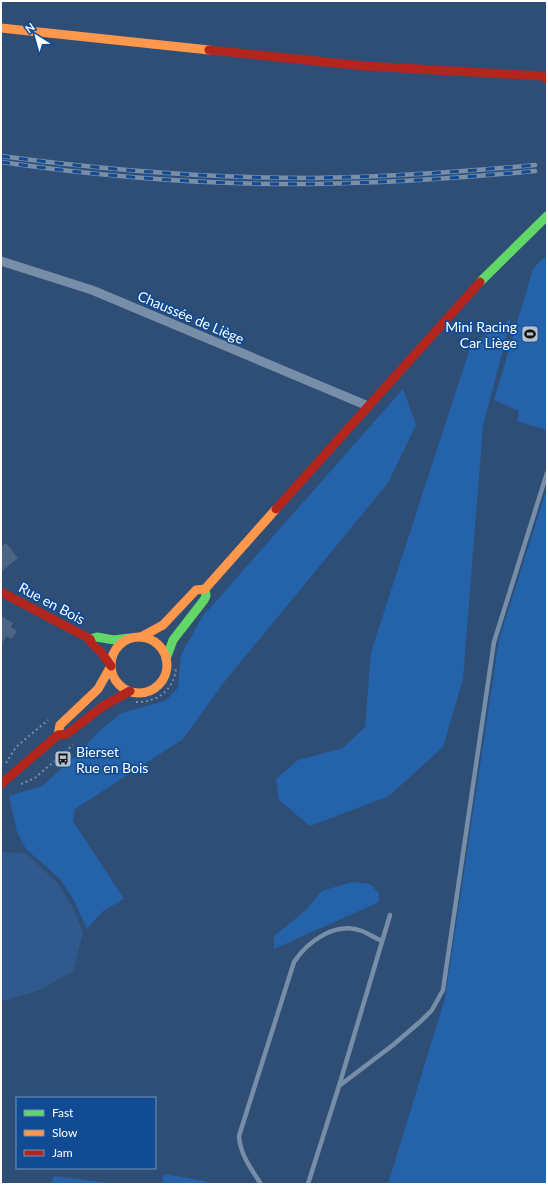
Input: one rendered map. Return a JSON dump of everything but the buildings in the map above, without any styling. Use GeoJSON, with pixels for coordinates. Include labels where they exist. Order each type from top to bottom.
{"type":"FeatureCollection","features":[{"type":"Feature","properties":{"kind":"main road"},"geometry":{"type":"LineString","coordinates":[[1,28],[366,66],[542,76],[547,79]]}},
{"type":"Feature","properties":{"kind":"main road"},"geometry":{"type":"LineString","coordinates":[[141,637],[163,625],[196,590],[205,589],[482,279],[547,216]]}},
{"type":"Feature","properties":{"kind":"main road"},"geometry":{"type":"LineString","coordinates":[[166,660],[173,640],[204,600],[206,596],[205,589]]}},
{"type":"Feature","properties":{"kind":"main road","name":"Rue en Bois"},"geometry":{"type":"LineString","coordinates":[[1,592],[90,639],[92,644],[101,652],[111,666]]}},
{"type":"Feature","properties":{"kind":"main road","name":"Rue en Bois"},"geometry":{"type":"LineString","coordinates":[[90,639],[97,637],[114,640],[129,638]]}},
{"type":"Feature","properties":{"kind":"main road"},"geometry":{"type":"LineString","coordinates":[[141,637],[148,638],[157,643],[163,650],[167,669],[157,686],[149,691],[139,693],[122,688],[116,682],[112,674],[111,658],[114,650],[121,643],[129,638],[141,637]]}},
{"type":"Feature","properties":{"kind":"main road"},"geometry":{"type":"LineString","coordinates":[[58,735],[60,725],[98,689],[111,666]]}},
{"type":"Feature","properties":{"kind":"main road"},"geometry":{"type":"LineString","coordinates":[[1,784],[58,735],[67,734],[110,701],[130,691]]}},
{"type":"Feature","properties":{"kind":"street","name":"Chaussée de Liège"},"geometry":{"type":"LineString","coordinates":[[1,261],[92,290],[368,406]]}},
{"type":"Feature","properties":{"kind":"lane"},"geometry":{"type":"LineString","coordinates":[[339,1086],[421,1022],[436,1004],[443,990],[494,642],[547,473]]}},
{"type":"Feature","properties":{"kind":"lane"},"geometry":{"type":"LineString","coordinates":[[308,1184],[390,915]]}},
{"type":"Feature","properties":{"kind":"lane"},"geometry":{"type":"LineString","coordinates":[[260,1184],[242,1154],[239,1136],[294,962],[301,952],[311,943],[326,934],[346,928],[362,931],[382,941]]}},
{"type":"Feature","properties":{"kind":"path"},"geometry":{"type":"LineString","coordinates":[[4,766],[16,747],[49,719]]}},
{"type":"Feature","properties":{"kind":"shaded area","name":"Mini Racing Car Liège"},"geometry":{"type":"Polygon","coordinates":[[[547,256],[547,430],[517,421],[519,411],[494,400],[533,269],[547,256]]]}},
{"type":"Feature","properties":{"kind":"shaded area"},"geometry":{"type":"Polygon","coordinates":[[[511,319],[483,426],[463,679],[443,747],[389,796],[310,826],[279,800],[276,779],[298,760],[343,748],[365,727],[371,652],[471,345],[511,319]]]}},
{"type":"Feature","properties":{"kind":"shaded area"},"geometry":{"type":"Polygon","coordinates":[[[403,389],[416,425],[388,483],[225,681],[183,739],[75,809],[73,821],[124,899],[103,911],[87,929],[75,902],[60,879],[26,849],[17,832],[9,796],[42,786],[81,751],[97,733],[121,713],[165,701],[178,688],[181,655],[202,617],[403,389]]]}},
{"type":"Feature","properties":{"kind":"shaded area"},"geometry":{"type":"Polygon","coordinates":[[[547,488],[547,1184],[388,1184],[445,998],[499,639],[547,488]]]}},
{"type":"Feature","properties":{"kind":"shaded area"},"geometry":{"type":"Polygon","coordinates":[[[1,852],[26,853],[59,885],[74,910],[83,933],[73,971],[40,990],[1,1001],[1,852]]]}},
{"type":"Feature","properties":{"kind":"shaded area"},"geometry":{"type":"Polygon","coordinates":[[[352,882],[370,884],[379,893],[379,902],[274,949],[274,936],[305,911],[322,891],[352,882]]]}},
{"type":"Feature","properties":{"kind":"shaded area"},"geometry":{"type":"Polygon","coordinates":[[[164,1174],[206,1181],[209,1184],[162,1184],[164,1174]]]}},
{"type":"Feature","properties":{"kind":"shaded area"},"geometry":{"type":"Polygon","coordinates":[[[54,1176],[109,1183],[109,1184],[51,1184],[54,1176]]]}},
{"type":"Feature","properties":{"kind":"railway"},"geometry":{"type":"LineString","coordinates":[[1,156],[117,169],[194,175],[272,178],[395,175],[535,165]]}},
{"type":"Feature","properties":{"kind":"railway"},"geometry":{"type":"LineString","coordinates":[[1,162],[117,176],[273,184],[396,181],[535,171]]}},
{"type":"Feature","properties":{"kind":"traffic: fast"},"geometry":{"type":"LineString","coordinates":[[480,282],[547,216]]}},
{"type":"Feature","properties":{"kind":"traffic: fast"},"geometry":{"type":"LineString","coordinates":[[166,659],[173,640],[204,600],[206,596],[205,589]]}},
{"type":"Feature","properties":{"kind":"traffic: fast"},"geometry":{"type":"LineString","coordinates":[[90,639],[97,637],[114,640],[129,638]]}},
{"type":"Feature","properties":{"kind":"traffic: slow"},"geometry":{"type":"LineString","coordinates":[[1,28],[209,50]]}},
{"type":"Feature","properties":{"kind":"traffic: slow"},"geometry":{"type":"LineString","coordinates":[[141,637],[163,625],[196,590],[205,589],[276,509]]}},
{"type":"Feature","properties":{"kind":"traffic: slow"},"geometry":{"type":"LineString","coordinates":[[139,637],[150,639],[159,645],[165,654],[167,665],[165,676],[159,685],[150,691],[139,693],[128,691],[119,685],[113,676],[111,665],[113,654],[119,645],[128,639],[139,637]]}},
{"type":"Feature","properties":{"kind":"traffic: slow"},"geometry":{"type":"LineString","coordinates":[[58,735],[60,725],[98,689],[111,666]]}},
{"type":"Feature","properties":{"kind":"traffic: jam"},"geometry":{"type":"LineString","coordinates":[[209,50],[365,66],[542,76],[547,79]]}},
{"type":"Feature","properties":{"kind":"traffic: jam"},"geometry":{"type":"LineString","coordinates":[[276,509],[480,282]]}},
{"type":"Feature","properties":{"kind":"traffic: jam"},"geometry":{"type":"LineString","coordinates":[[1,592],[90,639],[92,644],[101,652],[111,666]]}},
{"type":"Feature","properties":{"kind":"traffic: jam"},"geometry":{"type":"LineString","coordinates":[[1,784],[58,735],[67,734],[103,706],[130,691]]}},
{"type":"Feature","properties":{"kind":"place","name":"Mini Racing Car Liège"},"geometry":{"type":"Point","coordinates":[530,334]}},
{"type":"Feature","properties":{"kind":"place","name":"Bierset Rue en Bois"},"geometry":{"type":"Point","coordinates":[63,759]}}]}
